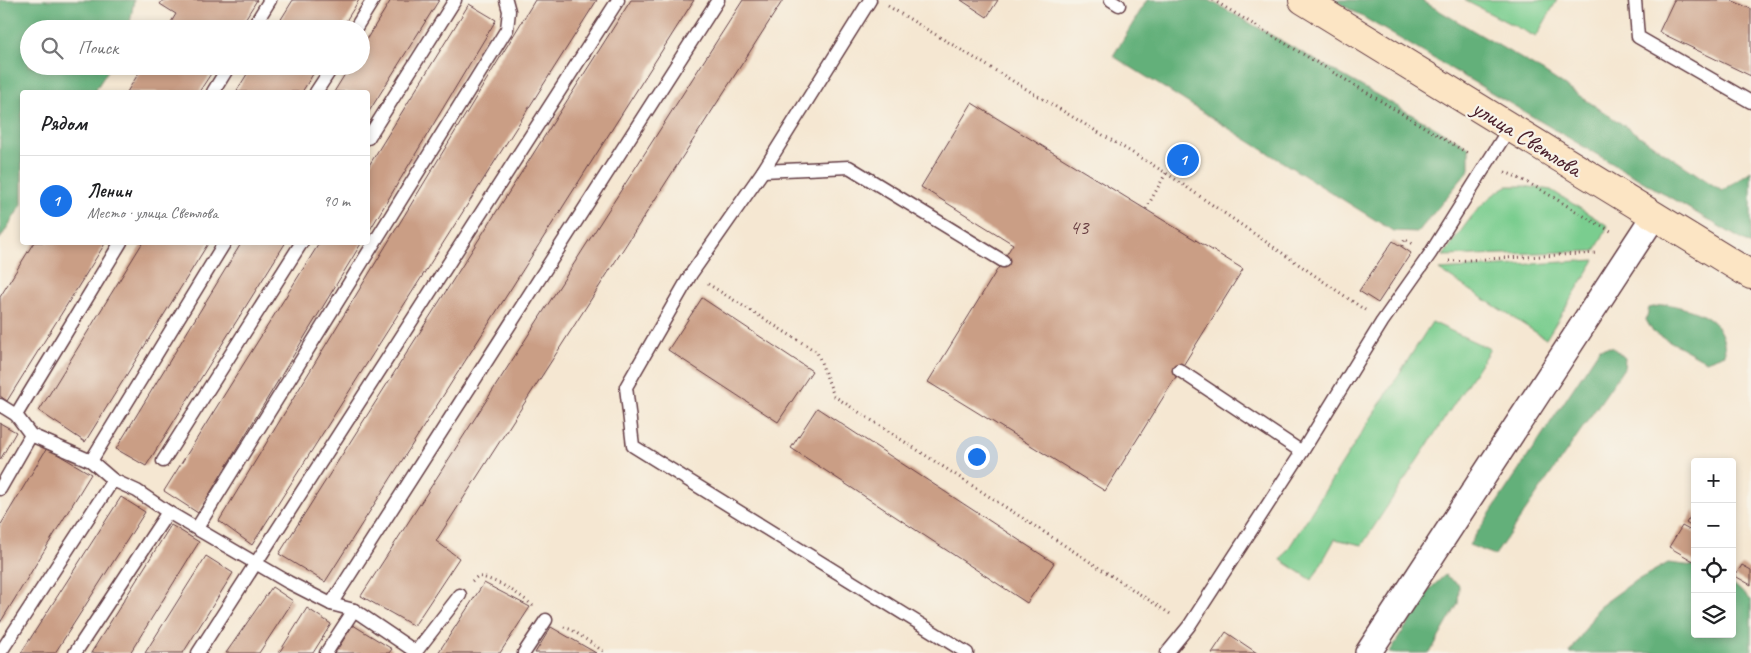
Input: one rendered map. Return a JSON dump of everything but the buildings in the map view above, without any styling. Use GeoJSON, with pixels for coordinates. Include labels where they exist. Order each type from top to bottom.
{"type":"FeatureCollection","features":[{"type":"Feature","properties":{"kind":"street","name":"улица Светлова"},"geometry":{"type":"LineString","coordinates":[[1303,0],[1751,275]]}},
{"type":"Feature","properties":{"kind":"street"},"geometry":{"type":"LineString","coordinates":[[1368,653],[1654,216]]}},
{"type":"Feature","properties":{"kind":"lane"},"geometry":{"type":"LineString","coordinates":[[258,20],[270,0]]}},
{"type":"Feature","properties":{"kind":"lane"},"geometry":{"type":"LineString","coordinates":[[361,20],[373,0]]}},
{"type":"Feature","properties":{"kind":"lane"},"geometry":{"type":"LineString","coordinates":[[370,135],[455,0]]}},
{"type":"Feature","properties":{"kind":"lane"},"geometry":{"type":"LineString","coordinates":[[197,528],[507,29],[509,11],[506,0]]}},
{"type":"Feature","properties":{"kind":"lane"},"geometry":{"type":"LineString","coordinates":[[198,653],[618,0]]}},
{"type":"Feature","properties":{"kind":"lane"},"geometry":{"type":"LineString","coordinates":[[330,604],[718,0]]}},
{"type":"Feature","properties":{"kind":"lane"},"geometry":{"type":"LineString","coordinates":[[870,0],[764,171],[691,274],[626,388],[632,446],[967,653]]}},
{"type":"Feature","properties":{"kind":"lane"},"geometry":{"type":"LineString","coordinates":[[1635,0],[1638,37],[1751,102]]}},
{"type":"Feature","properties":{"kind":"lane"},"geometry":{"type":"LineString","coordinates":[[214,90],[224,75]]}},
{"type":"Feature","properties":{"kind":"lane"},"geometry":{"type":"LineString","coordinates":[[317,90],[326,75]]}},
{"type":"Feature","properties":{"kind":"lane"},"geometry":{"type":"LineString","coordinates":[[1167,653],[1189,626],[1302,452],[1382,322],[1430,254],[1510,128]]}},
{"type":"Feature","properties":{"kind":"lane"},"geometry":{"type":"LineString","coordinates":[[764,171],[849,167],[1003,261]]}},
{"type":"Feature","properties":{"kind":"lane"},"geometry":{"type":"LineString","coordinates":[[16,415],[120,245]]}},
{"type":"Feature","properties":{"kind":"lane"},"geometry":{"type":"LineString","coordinates":[[91,461],[223,245]]}},
{"type":"Feature","properties":{"kind":"lane"},"geometry":{"type":"LineString","coordinates":[[163,462],[300,245]]}},
{"type":"Feature","properties":{"kind":"lane"},"geometry":{"type":"LineString","coordinates":[[1180,370],[1302,452]]}},
{"type":"Feature","properties":{"kind":"lane"},"geometry":{"type":"LineString","coordinates":[[0,405],[16,415],[31,435],[91,461],[113,480],[138,491],[168,512],[288,582],[330,604],[354,610],[416,653],[460,595]]}},
{"type":"Feature","properties":{"kind":"lane"},"geometry":{"type":"LineString","coordinates":[[0,489],[31,435]]}},
{"type":"Feature","properties":{"kind":"lane"},"geometry":{"type":"LineString","coordinates":[[0,653],[113,480]]}},
{"type":"Feature","properties":{"kind":"lane"},"geometry":{"type":"LineString","coordinates":[[75,653],[168,512]]}},
{"type":"Feature","properties":{"kind":"lane"},"geometry":{"type":"LineString","coordinates":[[326,653],[354,610]]}},
{"type":"Feature","properties":{"kind":"lane"},"geometry":{"type":"LineString","coordinates":[[524,653],[546,620]]}},
{"type":"Feature","properties":{"kind":"path"},"geometry":{"type":"LineString","coordinates":[[1213,0],[1486,165],[1524,180],[1592,222],[1636,242]]}},
{"type":"Feature","properties":{"kind":"path"},"geometry":{"type":"LineString","coordinates":[[887,5],[1166,173],[1382,322]]}},
{"type":"Feature","properties":{"kind":"path"},"geometry":{"type":"LineString","coordinates":[[1146,209],[1166,173]]}},
{"type":"Feature","properties":{"kind":"path"},"geometry":{"type":"LineString","coordinates":[[1402,246],[1405,239],[1444,261],[1604,252],[1636,242]]}},
{"type":"Feature","properties":{"kind":"path"},"geometry":{"type":"LineString","coordinates":[[691,274],[818,352],[834,396],[1189,626]]}},
{"type":"Feature","properties":{"kind":"green space"},"geometry":{"type":"Polygon","coordinates":[[[0,0],[134,0],[131,20],[20,20],[20,75],[105,75],[95,90],[20,90],[20,207],[0,239],[0,0]]]}},
{"type":"Feature","properties":{"kind":"green space"},"geometry":{"type":"Polygon","coordinates":[[[1147,0],[1209,0],[1469,147],[1469,170],[1418,232],[1393,231],[1113,56],[1147,0]]]}},
{"type":"Feature","properties":{"kind":"green space"},"geometry":{"type":"Polygon","coordinates":[[[1334,0],[1421,0],[1544,72],[1722,191],[1751,171],[1751,245],[1334,0]]]}},
{"type":"Feature","properties":{"kind":"green space"},"geometry":{"type":"Polygon","coordinates":[[[1464,0],[1557,0],[1536,37],[1464,0]]]}},
{"type":"Feature","properties":{"kind":"green space"},"geometry":{"type":"Polygon","coordinates":[[[1507,186],[1524,186],[1551,190],[1608,226],[1595,251],[1443,256],[1479,208],[1507,186]]]}},
{"type":"Feature","properties":{"kind":"green space"},"geometry":{"type":"Polygon","coordinates":[[[1595,260],[1546,339],[1439,270],[1595,260]]]}},
{"type":"Feature","properties":{"kind":"green space"},"geometry":{"type":"Polygon","coordinates":[[[1667,304],[1699,313],[1715,324],[1724,342],[1725,354],[1706,361],[1653,332],[1646,320],[1649,308],[1667,304]]]}},
{"type":"Feature","properties":{"kind":"green space"},"geometry":{"type":"Polygon","coordinates":[[[1432,322],[1490,349],[1362,545],[1335,539],[1312,580],[1281,560],[1432,322]]]}},
{"type":"Feature","properties":{"kind":"green space"},"geometry":{"type":"Polygon","coordinates":[[[1612,347],[1625,358],[1624,368],[1495,555],[1469,545],[1600,348],[1612,347]]]}},
{"type":"Feature","properties":{"kind":"green space"},"geometry":{"type":"Polygon","coordinates":[[[1668,563],[1691,566],[1691,638],[1736,638],[1736,587],[1751,600],[1751,653],[1570,653],[1599,607],[1632,583],[1668,563]]]}},
{"type":"Feature","properties":{"kind":"green space"},"geometry":{"type":"Polygon","coordinates":[[[1445,575],[1459,585],[1458,604],[1430,653],[1389,653],[1430,589],[1445,575]]]}},
{"type":"Feature","properties":{"kind":"place","name":"Ленин"},"geometry":{"type":"Point","coordinates":[1183,160]}}]}
